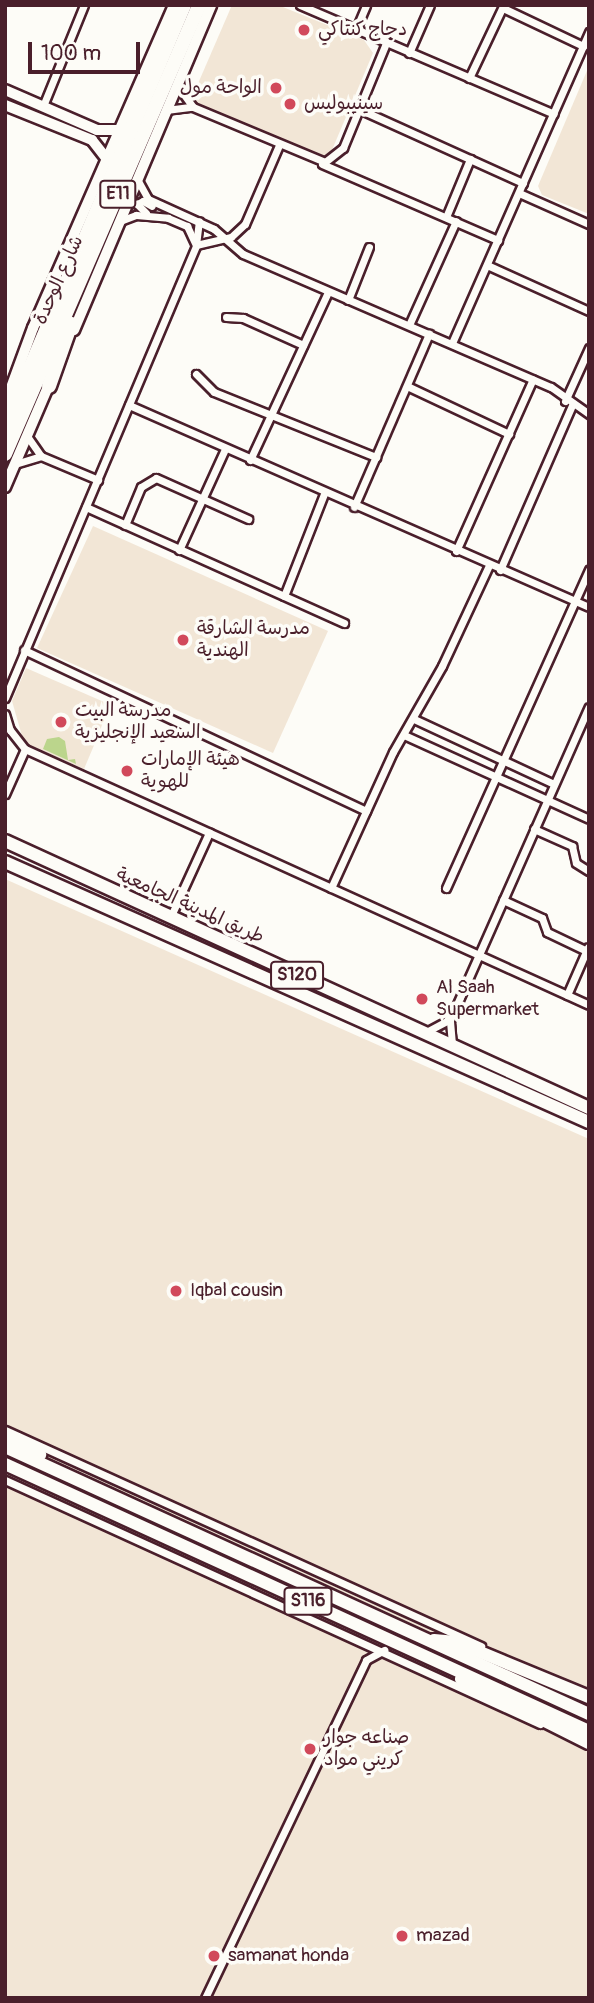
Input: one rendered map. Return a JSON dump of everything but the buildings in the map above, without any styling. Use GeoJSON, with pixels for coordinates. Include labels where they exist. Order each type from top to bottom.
{"type":"FeatureCollection","features":[{"type":"Feature","properties":{"kind":"highway","name":"شارع الوحدة"},"geometry":{"type":"LineString","coordinates":[[10,459],[31,381],[91,223],[146,81],[184,5]]}},
{"type":"Feature","properties":{"kind":"highway","name":"شارع الوحدة"},"geometry":{"type":"LineString","coordinates":[[5,427],[31,381],[93,253],[199,5]]}},
{"type":"Feature","properties":{"kind":"main road","name":"طريق المدينة الجامعية"},"geometry":{"type":"LineString","coordinates":[[6,841],[589,1108]]}},
{"type":"Feature","properties":{"kind":"main road","name":"طريق المدينة الجامعية"},"geometry":{"type":"LineString","coordinates":[[5,862],[589,1122]]}},
{"type":"Feature","properties":{"kind":"main road"},"geometry":{"type":"LineString","coordinates":[[5,1436],[79,1479]]}},
{"type":"Feature","properties":{"kind":"main road","name":"S116"},"geometry":{"type":"LineString","coordinates":[[5,1447],[434,1640],[589,1714]]}},
{"type":"Feature","properties":{"kind":"main road","name":"S116"},"geometry":{"type":"LineString","coordinates":[[5,1464],[589,1731]]}},
{"type":"Feature","properties":{"kind":"main road"},"geometry":{"type":"LineString","coordinates":[[5,1471],[27,1474]]}},
{"type":"Feature","properties":{"kind":"main road"},"geometry":{"type":"LineString","coordinates":[[434,1640],[456,1642],[582,1694]]}},
{"type":"Feature","properties":{"kind":"main road"},"geometry":{"type":"LineString","coordinates":[[434,1658],[451,1673],[589,1743]]}},
{"type":"Feature","properties":{"kind":"street"},"geometry":{"type":"LineString","coordinates":[[43,106],[84,5]]}},
{"type":"Feature","properties":{"kind":"street"},"geometry":{"type":"LineString","coordinates":[[5,487],[10,459],[26,435],[33,328],[119,130],[146,81],[174,5]]}},
{"type":"Feature","properties":{"kind":"street"},"geometry":{"type":"LineString","coordinates":[[5,404],[31,381],[115,223],[211,5]]}},
{"type":"Feature","properties":{"kind":"street"},"geometry":{"type":"LineString","coordinates":[[300,5],[554,114]]}},
{"type":"Feature","properties":{"kind":"street"},"geometry":{"type":"LineString","coordinates":[[356,29],[366,5]]}},
{"type":"Feature","properties":{"kind":"street"},"geometry":{"type":"LineString","coordinates":[[409,53],[430,5]]}},
{"type":"Feature","properties":{"kind":"street"},"geometry":{"type":"LineString","coordinates":[[469,78],[503,7],[583,46]]}},
{"type":"Feature","properties":{"kind":"street"},"geometry":{"type":"LineString","coordinates":[[452,343],[589,32]]}},
{"type":"Feature","properties":{"kind":"street"},"geometry":{"type":"LineString","coordinates":[[320,163],[340,153],[386,43]]}},
{"type":"Feature","properties":{"kind":"street"},"geometry":{"type":"LineString","coordinates":[[177,84],[193,107],[498,240]]}},
{"type":"Feature","properties":{"kind":"street"},"geometry":{"type":"LineString","coordinates":[[5,90],[103,132],[119,130]]}},
{"type":"Feature","properties":{"kind":"street"},"geometry":{"type":"LineString","coordinates":[[5,105],[97,143],[107,159]]}},
{"type":"Feature","properties":{"kind":"street"},"geometry":{"type":"LineString","coordinates":[[165,111],[193,107]]}},
{"type":"Feature","properties":{"kind":"street"},"geometry":{"type":"LineString","coordinates":[[359,110],[523,183]]}},
{"type":"Feature","properties":{"kind":"street"},"geometry":{"type":"LineString","coordinates":[[53,124],[79,130],[83,123]]}},
{"type":"Feature","properties":{"kind":"street"},"geometry":{"type":"LineString","coordinates":[[196,245],[225,240],[245,224],[279,145]]}},
{"type":"Feature","properties":{"kind":"street"},"geometry":{"type":"LineString","coordinates":[[446,217],[470,159]]}},
{"type":"Feature","properties":{"kind":"street"},"geometry":{"type":"LineString","coordinates":[[137,175],[140,191],[160,207]]}},
{"type":"Feature","properties":{"kind":"street"},"geometry":{"type":"LineString","coordinates":[[519,194],[589,224]]}},
{"type":"Feature","properties":{"kind":"street"},"geometry":{"type":"LineString","coordinates":[[196,245],[182,223],[139,211],[138,202],[199,221],[243,254],[534,379],[589,414]]}},
{"type":"Feature","properties":{"kind":"street"},"geometry":{"type":"LineString","coordinates":[[115,223],[128,216],[151,215]]}},
{"type":"Feature","properties":{"kind":"street"},"geometry":{"type":"LineString","coordinates":[[5,698],[196,245],[199,221]]}},
{"type":"Feature","properties":{"kind":"street"},"geometry":{"type":"LineString","coordinates":[[409,326],[456,221]]}},
{"type":"Feature","properties":{"kind":"street"},"geometry":{"type":"LineString","coordinates":[[348,300],[369,247]]}},
{"type":"Feature","properties":{"kind":"street"},"geometry":{"type":"LineString","coordinates":[[486,265],[589,311]]}},
{"type":"Feature","properties":{"kind":"street"},"geometry":{"type":"LineString","coordinates":[[250,460],[328,292]]}},
{"type":"Feature","properties":{"kind":"street"},"geometry":{"type":"LineString","coordinates":[[226,317],[243,318],[303,345]]}},
{"type":"Feature","properties":{"kind":"street"},"geometry":{"type":"LineString","coordinates":[[354,507],[429,334]]}},
{"type":"Feature","properties":{"kind":"street"},"geometry":{"type":"LineString","coordinates":[[500,570],[589,348]]}},
{"type":"Feature","properties":{"kind":"street"},"geometry":{"type":"LineString","coordinates":[[196,374],[210,390],[376,457]]}},
{"type":"Feature","properties":{"kind":"street"},"geometry":{"type":"LineString","coordinates":[[456,551],[534,379]]}},
{"type":"Feature","properties":{"kind":"street"},"geometry":{"type":"LineString","coordinates":[[407,386],[509,434]]}},
{"type":"Feature","properties":{"kind":"street"},"geometry":{"type":"LineString","coordinates":[[129,405],[324,494],[589,607]]}},
{"type":"Feature","properties":{"kind":"street"},"geometry":{"type":"LineString","coordinates":[[26,435],[41,456]]}},
{"type":"Feature","properties":{"kind":"street"},"geometry":{"type":"LineString","coordinates":[[179,550],[225,449]]}},
{"type":"Feature","properties":{"kind":"street"},"geometry":{"type":"LineString","coordinates":[[10,459],[41,456],[98,480]]}},
{"type":"Feature","properties":{"kind":"street"},"geometry":{"type":"LineString","coordinates":[[125,525],[141,487],[152,478],[204,496],[248,519]]}},
{"type":"Feature","properties":{"kind":"street"},"geometry":{"type":"LineString","coordinates":[[284,596],[324,494]]}},
{"type":"Feature","properties":{"kind":"street"},"geometry":{"type":"LineString","coordinates":[[86,507],[345,623]]}},
{"type":"Feature","properties":{"kind":"street"},"geometry":{"type":"LineString","coordinates":[[331,888],[366,811],[489,565]]}},
{"type":"Feature","properties":{"kind":"street"},"geometry":{"type":"LineString","coordinates":[[446,888],[492,777],[589,570]]}},
{"type":"Feature","properties":{"kind":"street"},"geometry":{"type":"LineString","coordinates":[[24,650],[366,811]]}},
{"type":"Feature","properties":{"kind":"street"},"geometry":{"type":"LineString","coordinates":[[453,1047],[450,1020],[589,708]]}},
{"type":"Feature","properties":{"kind":"street"},"geometry":{"type":"LineString","coordinates":[[5,714],[10,730],[25,749],[589,1005]]}},
{"type":"Feature","properties":{"kind":"street"},"geometry":{"type":"LineString","coordinates":[[414,719],[554,784]]}},
{"type":"Feature","properties":{"kind":"street"},"geometry":{"type":"LineString","coordinates":[[404,735],[546,802],[589,819]]}},
{"type":"Feature","properties":{"kind":"street"},"geometry":{"type":"LineString","coordinates":[[5,794],[25,749]]}},
{"type":"Feature","properties":{"kind":"street"},"geometry":{"type":"LineString","coordinates":[[534,829],[572,846],[576,863],[589,871]]}},
{"type":"Feature","properties":{"kind":"street"},"geometry":{"type":"LineString","coordinates":[[170,918],[209,833]]}},
{"type":"Feature","properties":{"kind":"street"},"geometry":{"type":"LineString","coordinates":[[503,900],[542,918],[545,930],[588,950],[567,995]]}},
{"type":"Feature","properties":{"kind":"street"},"geometry":{"type":"LineString","coordinates":[[422,1033],[450,1020]]}},
{"type":"Feature","properties":{"kind":"street"},"geometry":{"type":"LineString","coordinates":[[5,1430],[582,1694]]}},
{"type":"Feature","properties":{"kind":"street"},"geometry":{"type":"LineString","coordinates":[[5,1480],[384,1650],[526,1719],[546,1723]]}},
{"type":"Feature","properties":{"kind":"street"},"geometry":{"type":"LineString","coordinates":[[361,1640],[366,1660]]}},
{"type":"Feature","properties":{"kind":"street"},"geometry":{"type":"LineString","coordinates":[[205,1998],[366,1660],[384,1650]]}},
{"type":"Feature","properties":{"kind":"shaded area","name":"الواحة مول"},"geometry":{"type":"Polygon","coordinates":[[[232,5],[278,5],[364,40],[373,53],[332,150],[324,158],[190,102],[232,5]]]}},
{"type":"Feature","properties":{"kind":"shaded area"},"geometry":{"type":"Polygon","coordinates":[[[589,66],[589,214],[542,195],[538,186],[589,66]]]}},
{"type":"Feature","properties":{"kind":"shaded area","name":"مدرسة الشارقة الهندية"},"geometry":{"type":"Polygon","coordinates":[[[93,526],[328,631],[273,753],[37,648],[93,526]]]}},
{"type":"Feature","properties":{"kind":"shaded area","name":"مدرسة البيت السعيد الإنجليزية"},"geometry":{"type":"Polygon","coordinates":[[[26,668],[111,705],[84,769],[24,743],[12,701],[26,668]]]}},
{"type":"Feature","properties":{"kind":"shaded area"},"geometry":{"type":"Polygon","coordinates":[[[5,879],[589,1139],[589,1998],[5,1998],[5,879]]]}},
{"type":"Feature","properties":{"kind":"green space"},"geometry":{"type":"Polygon","coordinates":[[[59,737],[65,741],[68,760],[75,759],[76,764],[43,749],[47,739],[59,737]]]}},
{"type":"Feature","properties":{"kind":"place","name":"دجاج كنتاكي"},"geometry":{"type":"Point","coordinates":[304,30]}},
{"type":"Feature","properties":{"kind":"place","name":"الواحة مول"},"geometry":{"type":"Point","coordinates":[276,88]}},
{"type":"Feature","properties":{"kind":"place","name":"سينيبوليس"},"geometry":{"type":"Point","coordinates":[290,104]}},
{"type":"Feature","properties":{"kind":"place","name":"مدرسة الشارقة الهندية"},"geometry":{"type":"Point","coordinates":[183,640]}},
{"type":"Feature","properties":{"kind":"place","name":"مدرسة البيت السعيد الإنجليزية"},"geometry":{"type":"Point","coordinates":[61,722]}},
{"type":"Feature","properties":{"kind":"place","name":"هيئة الإمارات للهوية"},"geometry":{"type":"Point","coordinates":[127,771]}},
{"type":"Feature","properties":{"kind":"place","name":"Al Saah Supermarket"},"geometry":{"type":"Point","coordinates":[422,999]}},
{"type":"Feature","properties":{"kind":"place","name":"Iqbal cousin"},"geometry":{"type":"Point","coordinates":[176,1291]}},
{"type":"Feature","properties":{"kind":"place","name":"صناعه جوار كريني مواد"},"geometry":{"type":"Point","coordinates":[310,1749]}},
{"type":"Feature","properties":{"kind":"place","name":"mazad"},"geometry":{"type":"Point","coordinates":[402,1936]}},
{"type":"Feature","properties":{"kind":"place","name":"samanat honda"},"geometry":{"type":"Point","coordinates":[214,1956]}}]}
